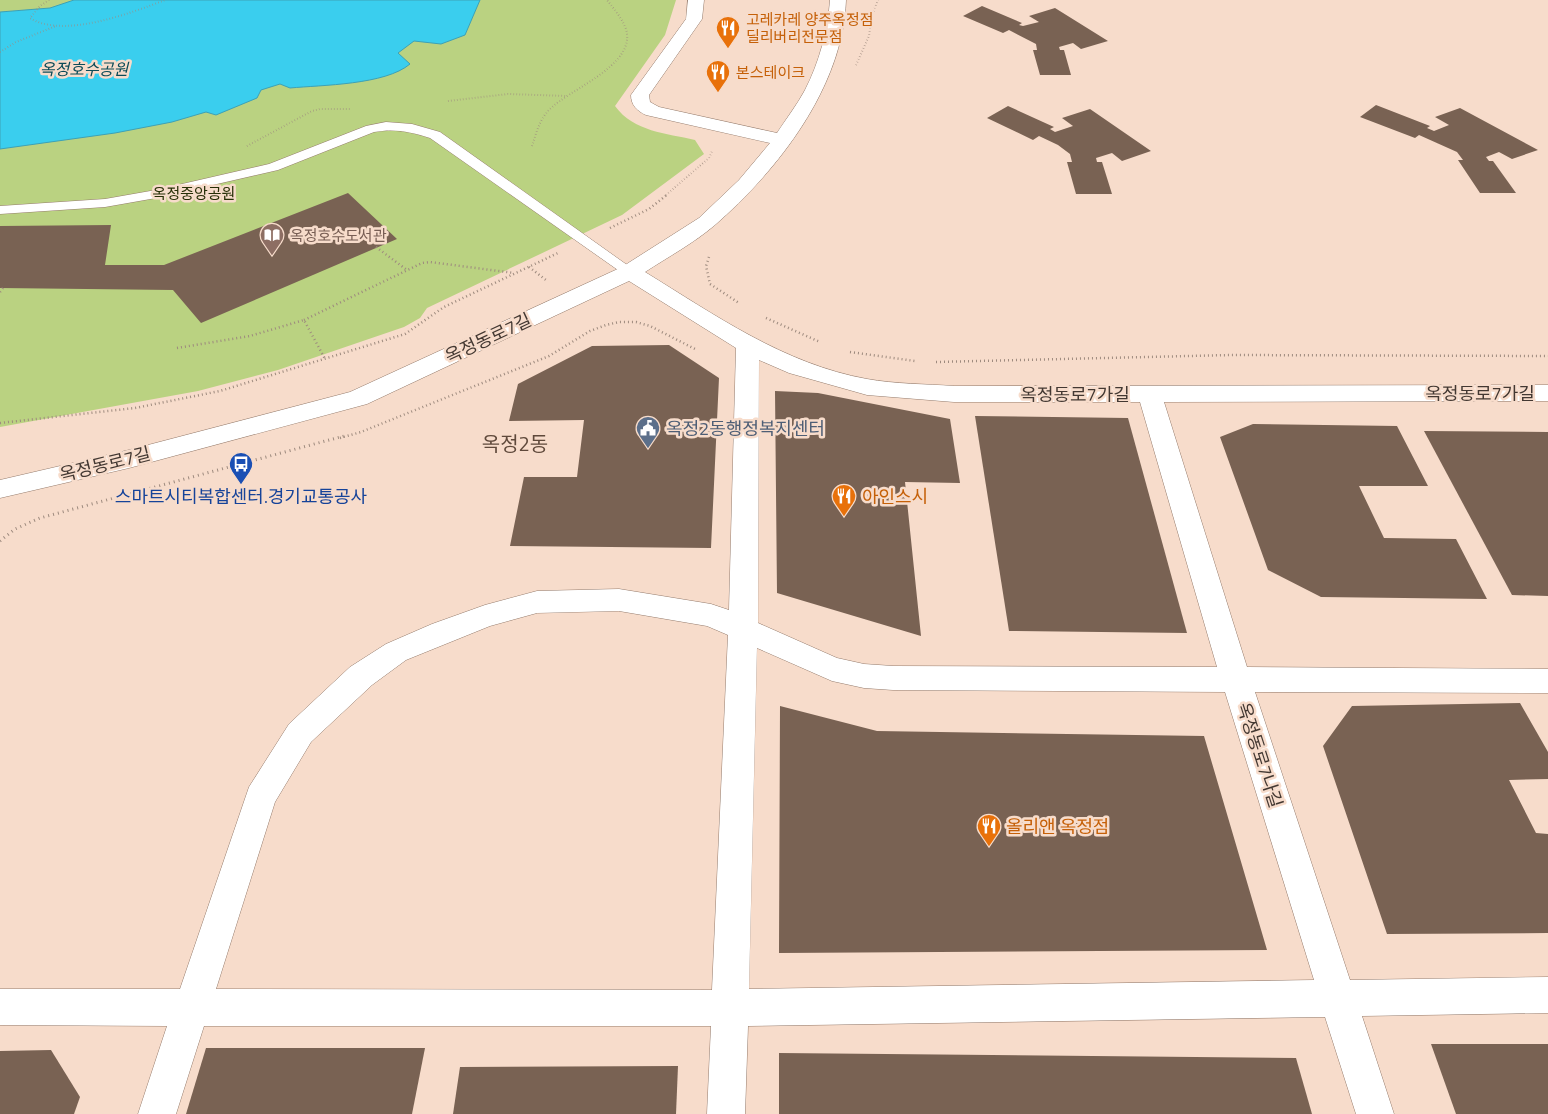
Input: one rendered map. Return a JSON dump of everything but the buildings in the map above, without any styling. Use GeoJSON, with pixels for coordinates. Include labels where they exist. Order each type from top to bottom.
{"type":"FeatureCollection","features":[{"type":"Feature","properties":{"kind":"street"},"geometry":{"type":"LineString","coordinates":[[696,0],[694,19],[640,95],[639,101],[653,112],[782,140]]}},
{"type":"Feature","properties":{"kind":"street","name":"옥정동로7길"},"geometry":{"type":"LineString","coordinates":[[0,489],[129,459],[358,398],[630,272],[706,222],[746,184],[782,140],[814,90],[826,59],[837,20],[838,0]]}},
{"type":"Feature","properties":{"kind":"street","name":"옥정동로7가길"},"geometry":{"type":"LineString","coordinates":[[630,272],[748,345],[797,368],[868,387],[954,394],[1548,392]]}},
{"type":"Feature","properties":{"kind":"street"},"geometry":{"type":"LineString","coordinates":[[726,1114],[743,629],[748,345]]}},
{"type":"Feature","properties":{"kind":"street","name":"옥정동로7나길"},"geometry":{"type":"LineString","coordinates":[[1150,394],[1236,680],[1375,1114]]}},
{"type":"Feature","properties":{"kind":"street"},"geometry":{"type":"LineString","coordinates":[[157,1114],[260,797],[300,733],[361,676],[396,652],[485,616],[537,602],[619,600],[670,610],[711,615],[832,669],[864,676],[893,678],[1548,681]]}},
{"type":"Feature","properties":{"kind":"street"},"geometry":{"type":"LineString","coordinates":[[0,1006],[729,1008],[1548,995]]}},
{"type":"Feature","properties":{"kind":"lane"},"geometry":{"type":"LineString","coordinates":[[0,210],[105,203],[156,194],[273,167],[371,129],[399,126],[424,130],[435,135],[630,272]]}},
{"type":"Feature","properties":{"kind":"path"},"geometry":{"type":"LineString","coordinates":[[49,0],[40,6],[30,18],[42,24],[58,26]]}},
{"type":"Feature","properties":{"kind":"path"},"geometry":{"type":"LineString","coordinates":[[0,52],[16,42],[58,26],[110,18],[165,0]]}},
{"type":"Feature","properties":{"kind":"path"},"geometry":{"type":"LineString","coordinates":[[532,146],[549,110],[612,65],[624,51],[628,36],[621,19],[607,0]]}},
{"type":"Feature","properties":{"kind":"path"},"geometry":{"type":"LineString","coordinates":[[852,73],[869,36],[872,15],[878,0]]}},
{"type":"Feature","properties":{"kind":"path"},"geometry":{"type":"LineString","coordinates":[[448,100],[480,94],[524,92],[568,96]]}},
{"type":"Feature","properties":{"kind":"path"},"geometry":{"type":"LineString","coordinates":[[244,148],[320,109],[356,109]]}},
{"type":"Feature","properties":{"kind":"path"},"geometry":{"type":"LineString","coordinates":[[0,424],[135,408],[220,391],[405,334],[444,307],[649,209],[709,158],[712,146]]}},
{"type":"Feature","properties":{"kind":"path"},"geometry":{"type":"LineString","coordinates":[[376,247],[407,270]]}},
{"type":"Feature","properties":{"kind":"path"},"geometry":{"type":"LineString","coordinates":[[713,253],[706,266],[710,284],[745,307]]}},
{"type":"Feature","properties":{"kind":"path"},"geometry":{"type":"LineString","coordinates":[[177,348],[250,336],[304,320],[418,264],[430,262],[516,273]]}},
{"type":"Feature","properties":{"kind":"path"},"geometry":{"type":"LineString","coordinates":[[0,292],[3,288]]}},
{"type":"Feature","properties":{"kind":"path"},"geometry":{"type":"LineString","coordinates":[[760,315],[828,346]]}},
{"type":"Feature","properties":{"kind":"path"},"geometry":{"type":"LineString","coordinates":[[304,320],[325,359]]}},
{"type":"Feature","properties":{"kind":"path"},"geometry":{"type":"LineString","coordinates":[[846,351],[923,362]]}},
{"type":"Feature","properties":{"kind":"path"},"geometry":{"type":"LineString","coordinates":[[933,362],[1231,355],[1548,356]]}},
{"type":"Feature","properties":{"kind":"green space","name":"옥정중앙공원"},"geometry":{"type":"Polygon","coordinates":[[[0,0],[676,0],[665,35],[615,106],[623,115],[641,126],[662,133],[695,140],[704,154],[622,215],[427,308],[420,318],[404,327],[278,370],[198,391],[0,427],[0,0]]]}},
{"type":"Feature","properties":{"kind":"water","name":"옥정호수공원"},"geometry":{"type":"Polygon","coordinates":[[[74,0],[480,0],[465,35],[441,44],[414,41],[398,53],[410,64],[399,71],[385,76],[353,83],[319,86],[290,88],[280,84],[261,90],[257,98],[216,115],[206,112],[172,122],[115,133],[0,149],[0,12],[50,8],[74,0]]]}},
{"type":"Feature","properties":{"kind":"place","name":"고레카레 양주옥정점 딜리버리전문점"},"geometry":{"type":"Point","coordinates":[728,49]}},
{"type":"Feature","properties":{"kind":"place","name":"본스테이크"},"geometry":{"type":"Point","coordinates":[718,93]}},
{"type":"Feature","properties":{"kind":"place","name":"옥정호수도서관"},"geometry":{"type":"Point","coordinates":[272,256]}},
{"type":"Feature","properties":{"kind":"place","name":"옥정2동행정복지센터"},"geometry":{"type":"Point","coordinates":[648,449]}},
{"type":"Feature","properties":{"kind":"place","name":"스마트시티복합센터.경기교통공사"},"geometry":{"type":"Point","coordinates":[241,485]}},
{"type":"Feature","properties":{"kind":"place","name":"아인스시"},"geometry":{"type":"Point","coordinates":[844,517]}},
{"type":"Feature","properties":{"kind":"place","name":"올리앤 옥정점"},"geometry":{"type":"Point","coordinates":[989,847]}},
{"type":"Feature","properties":{"kind":"district","name":"옥정2동"},"geometry":{"type":"Point","coordinates":[515,443]}}]}
